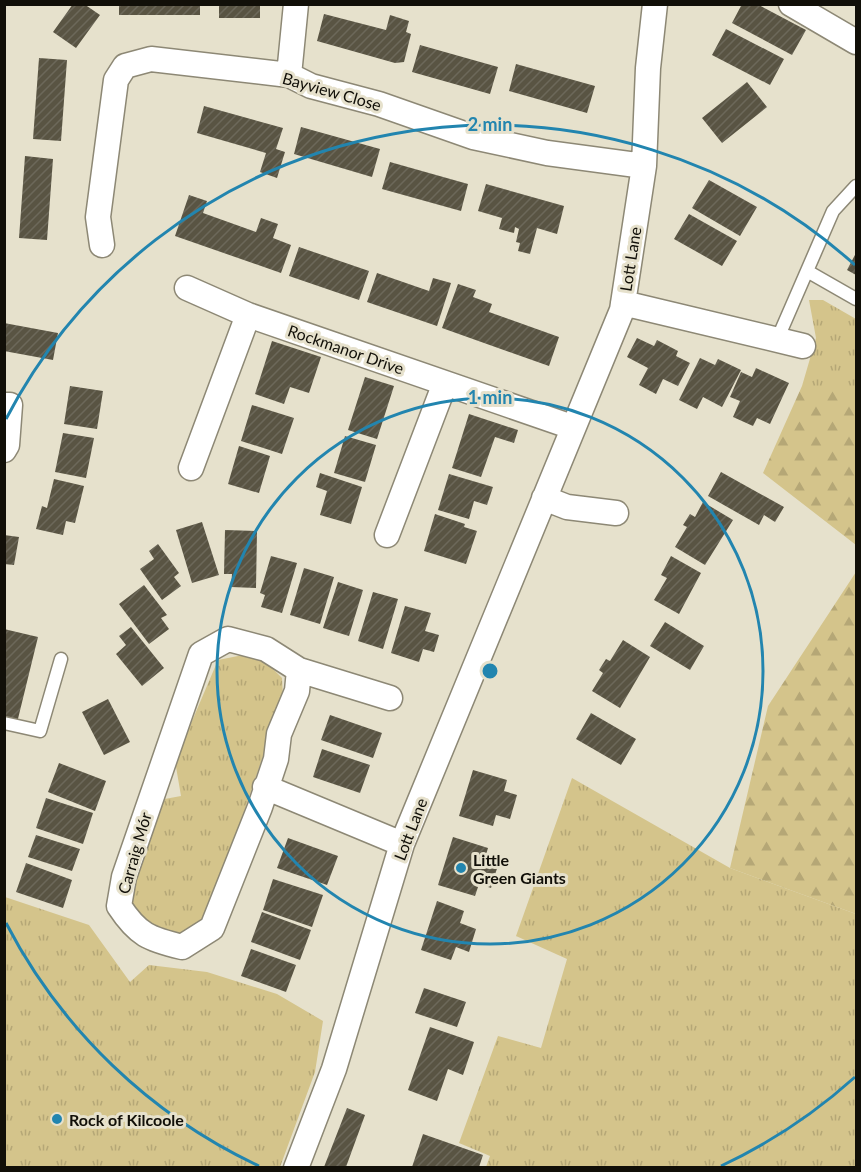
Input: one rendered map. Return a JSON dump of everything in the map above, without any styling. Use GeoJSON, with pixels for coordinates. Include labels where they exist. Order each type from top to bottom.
{"type":"FeatureCollection","features":[{"type":"Feature","properties":{"kind":"street"},"geometry":{"type":"LineString","coordinates":[[289,75],[296,4]]}},
{"type":"Feature","properties":{"kind":"street","name":"Lott Lane"},"geometry":{"type":"LineString","coordinates":[[296,1167],[334,1069],[402,844],[623,303],[644,166],[648,68],[655,4]]}},
{"type":"Feature","properties":{"kind":"street"},"geometry":{"type":"LineString","coordinates":[[791,4],[856,42]]}},
{"type":"Feature","properties":{"kind":"street","name":"Bayview Close"},"geometry":{"type":"LineString","coordinates":[[102,245],[98,217],[116,80],[125,66],[151,59],[289,75],[311,86],[379,104],[473,137],[547,153],[644,166]]}},
{"type":"Feature","properties":{"kind":"street","name":"Rockmanor Drive"},"geometry":{"type":"LineString","coordinates":[[188,288],[248,315],[572,427]]}},
{"type":"Feature","properties":{"kind":"street"},"geometry":{"type":"LineString","coordinates":[[623,303],[803,346]]}},
{"type":"Feature","properties":{"kind":"street"},"geometry":{"type":"LineString","coordinates":[[191,468],[248,315]]}},
{"type":"Feature","properties":{"kind":"street"},"geometry":{"type":"LineString","coordinates":[[387,535],[445,382]]}},
{"type":"Feature","properties":{"kind":"street"},"geometry":{"type":"LineString","coordinates":[[4,405],[10,405],[8,444],[4,450]]}},
{"type":"Feature","properties":{"kind":"street"},"geometry":{"type":"LineString","coordinates":[[544,498],[567,507],[616,513]]}},
{"type":"Feature","properties":{"kind":"street","name":"Carraig Mór"},"geometry":{"type":"LineString","coordinates":[[299,670],[297,691],[279,734],[276,759],[212,928],[182,947],[151,940],[132,927],[119,906],[124,877],[201,654],[228,639],[266,649],[299,670],[390,698]]}},
{"type":"Feature","properties":{"kind":"street"},"geometry":{"type":"LineString","coordinates":[[265,787],[402,844]]}},
{"type":"Feature","properties":{"kind":"lane"},"geometry":{"type":"LineString","coordinates":[[777,340],[833,211],[856,186]]}},
{"type":"Feature","properties":{"kind":"lane"},"geometry":{"type":"LineString","coordinates":[[807,271],[856,299]]}},
{"type":"Feature","properties":{"kind":"lane"},"geometry":{"type":"LineString","coordinates":[[4,723],[40,731],[61,659]]}},
{"type":"Feature","properties":{"kind":"green space"},"geometry":{"type":"Polygon","coordinates":[[[809,300],[823,300],[856,319],[856,387],[802,386],[816,338],[809,300]]]}},
{"type":"Feature","properties":{"kind":"green space"},"geometry":{"type":"Polygon","coordinates":[[[802,386],[856,386],[856,545],[763,473],[802,386]]]}},
{"type":"Feature","properties":{"kind":"green space"},"geometry":{"type":"Polygon","coordinates":[[[856,572],[856,914],[730,868],[768,706],[856,572]]]}},
{"type":"Feature","properties":{"kind":"green space"},"geometry":{"type":"Polygon","coordinates":[[[243,655],[264,660],[282,678],[283,697],[208,918],[179,938],[135,916],[130,896],[159,800],[181,796],[175,761],[218,660],[243,655]]]}},
{"type":"Feature","properties":{"kind":"green space"},"geometry":{"type":"Polygon","coordinates":[[[572,778],[730,868],[856,914],[856,1167],[486,1167],[490,1156],[459,1143],[498,1036],[541,1048],[567,959],[516,936],[572,778]]]}},
{"type":"Feature","properties":{"kind":"green space"},"geometry":{"type":"Polygon","coordinates":[[[5,897],[89,925],[130,982],[149,965],[207,972],[277,994],[323,1021],[315,1072],[280,1167],[5,1167],[5,897]]]}},
{"type":"Feature","properties":{"kind":"building"},"geometry":{"type":"Polygon","coordinates":[[[73,4],[84,4],[100,15],[76,48],[53,32],[73,4]]]}},
{"type":"Feature","properties":{"kind":"building"},"geometry":{"type":"Polygon","coordinates":[[[119,4],[200,4],[200,15],[119,15],[119,4]]]}},
{"type":"Feature","properties":{"kind":"building"},"geometry":{"type":"Polygon","coordinates":[[[219,4],[260,4],[260,18],[219,18],[219,4]]]}},
{"type":"Feature","properties":{"kind":"building"},"geometry":{"type":"Polygon","coordinates":[[[742,4],[757,4],[806,30],[792,55],[732,23],[742,4]]]}},
{"type":"Feature","properties":{"kind":"building"},"geometry":{"type":"Polygon","coordinates":[[[324,14],[386,30],[390,15],[409,21],[406,32],[411,34],[404,62],[395,63],[317,41],[324,14]]]}},
{"type":"Feature","properties":{"kind":"building"},"geometry":{"type":"Polygon","coordinates":[[[726,29],[784,59],[770,85],[712,55],[726,29]]]}},
{"type":"Feature","properties":{"kind":"building"},"geometry":{"type":"Polygon","coordinates":[[[420,45],[498,67],[490,94],[412,72],[420,45]]]}},
{"type":"Feature","properties":{"kind":"building"},"geometry":{"type":"Polygon","coordinates":[[[39,58],[67,60],[61,141],[33,139],[39,58]]]}},
{"type":"Feature","properties":{"kind":"building"},"geometry":{"type":"Polygon","coordinates":[[[516,64],[595,86],[587,113],[509,91],[516,64]]]}},
{"type":"Feature","properties":{"kind":"building"},"geometry":{"type":"Polygon","coordinates":[[[747,82],[767,107],[722,143],[702,118],[747,82]]]}},
{"type":"Feature","properties":{"kind":"building"},"geometry":{"type":"Polygon","coordinates":[[[204,106],[283,128],[276,149],[285,152],[277,178],[260,172],[266,153],[197,133],[204,106]]]}},
{"type":"Feature","properties":{"kind":"building"},"geometry":{"type":"Polygon","coordinates":[[[301,127],[380,149],[372,177],[294,154],[301,127]]]}},
{"type":"Feature","properties":{"kind":"building"},"geometry":{"type":"Polygon","coordinates":[[[25,156],[53,159],[47,240],[19,238],[25,156]]]}},
{"type":"Feature","properties":{"kind":"building"},"geometry":{"type":"Polygon","coordinates":[[[390,162],[468,184],[461,211],[382,189],[390,162]]]}},
{"type":"Feature","properties":{"kind":"building"},"geometry":{"type":"Polygon","coordinates":[[[709,180],[757,207],[740,236],[692,208],[709,180]]]}},
{"type":"Feature","properties":{"kind":"building"},"geometry":{"type":"Polygon","coordinates":[[[486,184],[564,206],[557,234],[537,228],[530,254],[518,251],[520,243],[516,242],[519,229],[515,227],[514,233],[499,229],[502,218],[478,211],[486,184]]]}},
{"type":"Feature","properties":{"kind":"building"},"geometry":{"type":"Polygon","coordinates":[[[189,195],[207,201],[203,213],[256,232],[261,218],[278,224],[273,238],[291,245],[281,273],[175,236],[189,195]]]}},
{"type":"Feature","properties":{"kind":"building"},"geometry":{"type":"Polygon","coordinates":[[[689,214],[737,241],[722,266],[674,239],[689,214]]]}},
{"type":"Feature","properties":{"kind":"building"},"geometry":{"type":"Polygon","coordinates":[[[299,247],[369,271],[359,300],[289,276],[299,247]]]}},
{"type":"Feature","properties":{"kind":"building"},"geometry":{"type":"Polygon","coordinates":[[[856,253],[856,275],[847,270],[856,253]]]}},
{"type":"Feature","properties":{"kind":"building"},"geometry":{"type":"Polygon","coordinates":[[[377,273],[429,291],[433,278],[451,283],[437,326],[367,302],[377,273]]]}},
{"type":"Feature","properties":{"kind":"building"},"geometry":{"type":"Polygon","coordinates":[[[458,284],[476,290],[473,297],[492,304],[489,312],[559,337],[549,366],[442,328],[458,284]]]}},
{"type":"Feature","properties":{"kind":"building"},"geometry":{"type":"Polygon","coordinates":[[[4,323],[58,333],[53,360],[4,351],[4,323]]]}},
{"type":"Feature","properties":{"kind":"building"},"geometry":{"type":"Polygon","coordinates":[[[637,338],[654,346],[657,340],[678,351],[676,356],[690,363],[678,386],[663,379],[656,394],[639,385],[648,368],[627,357],[637,338]]]}},
{"type":"Feature","properties":{"kind":"building"},"geometry":{"type":"Polygon","coordinates":[[[272,341],[321,357],[309,393],[290,387],[284,404],[255,394],[272,341]]]}},
{"type":"Feature","properties":{"kind":"building"},"geometry":{"type":"Polygon","coordinates":[[[700,358],[715,365],[718,359],[741,370],[722,407],[703,397],[697,409],[679,400],[700,358]]]}},
{"type":"Feature","properties":{"kind":"building"},"geometry":{"type":"Polygon","coordinates":[[[756,368],[789,383],[770,424],[757,418],[753,426],[733,417],[740,401],[730,397],[741,372],[752,377],[756,368]]]}},
{"type":"Feature","properties":{"kind":"building"},"geometry":{"type":"Polygon","coordinates":[[[365,377],[394,386],[377,439],[348,430],[365,377]]]}},
{"type":"Feature","properties":{"kind":"building"},"geometry":{"type":"Polygon","coordinates":[[[70,386],[103,391],[97,429],[64,424],[70,386]]]}},
{"type":"Feature","properties":{"kind":"building"},"geometry":{"type":"Polygon","coordinates":[[[252,405],[294,418],[282,454],[241,441],[252,405]]]}},
{"type":"Feature","properties":{"kind":"building"},"geometry":{"type":"Polygon","coordinates":[[[469,414],[518,430],[514,443],[495,437],[481,477],[452,468],[469,414]]]}},
{"type":"Feature","properties":{"kind":"building"},"geometry":{"type":"Polygon","coordinates":[[[63,433],[94,438],[86,478],[55,472],[63,433]]]}},
{"type":"Feature","properties":{"kind":"building"},"geometry":{"type":"Polygon","coordinates":[[[345,436],[376,445],[365,482],[334,473],[345,436]]]}},
{"type":"Feature","properties":{"kind":"building"},"geometry":{"type":"Polygon","coordinates":[[[239,446],[270,456],[259,493],[228,484],[239,446]]]}},
{"type":"Feature","properties":{"kind":"building"},"geometry":{"type":"Polygon","coordinates":[[[721,472],[784,507],[775,522],[764,515],[759,525],[708,496],[721,472]]]}},
{"type":"Feature","properties":{"kind":"building"},"geometry":{"type":"Polygon","coordinates":[[[320,473],[362,487],[351,524],[320,515],[327,491],[316,487],[320,473]]]}},
{"type":"Feature","properties":{"kind":"building"},"geometry":{"type":"Polygon","coordinates":[[[449,474],[493,487],[487,505],[474,501],[469,519],[438,510],[449,474]]]}},
{"type":"Feature","properties":{"kind":"building"},"geometry":{"type":"Polygon","coordinates":[[[54,479],[84,486],[75,523],[66,521],[63,535],[36,529],[42,506],[47,508],[54,479]]]}},
{"type":"Feature","properties":{"kind":"building"},"geometry":{"type":"Polygon","coordinates":[[[703,502],[733,520],[705,565],[675,547],[687,527],[683,525],[690,514],[695,517],[703,502]]]}},
{"type":"Feature","properties":{"kind":"building"},"geometry":{"type":"Polygon","coordinates":[[[435,514],[465,524],[464,527],[477,531],[466,564],[424,551],[435,514]]]}},
{"type":"Feature","properties":{"kind":"building"},"geometry":{"type":"Polygon","coordinates":[[[202,522],[219,575],[192,583],[176,530],[202,522]]]}},
{"type":"Feature","properties":{"kind":"building"},"geometry":{"type":"Polygon","coordinates":[[[225,530],[257,531],[256,588],[231,587],[232,574],[224,574],[225,530]]]}},
{"type":"Feature","properties":{"kind":"building"},"geometry":{"type":"Polygon","coordinates":[[[4,535],[19,537],[14,565],[4,564],[4,535]]]}},
{"type":"Feature","properties":{"kind":"building"},"geometry":{"type":"Polygon","coordinates":[[[158,544],[179,573],[174,577],[181,586],[162,600],[140,569],[154,559],[149,551],[158,544]]]}},
{"type":"Feature","properties":{"kind":"building"},"geometry":{"type":"Polygon","coordinates":[[[271,556],[297,563],[282,613],[261,607],[265,595],[260,593],[271,556]]]}},
{"type":"Feature","properties":{"kind":"building"},"geometry":{"type":"Polygon","coordinates":[[[671,556],[701,573],[679,614],[654,600],[667,578],[661,575],[671,556]]]}},
{"type":"Feature","properties":{"kind":"building"},"geometry":{"type":"Polygon","coordinates":[[[304,568],[334,577],[320,624],[290,615],[304,568]]]}},
{"type":"Feature","properties":{"kind":"building"},"geometry":{"type":"Polygon","coordinates":[[[338,582],[363,590],[349,636],[323,628],[338,582]]]}},
{"type":"Feature","properties":{"kind":"building"},"geometry":{"type":"Polygon","coordinates":[[[144,585],[167,615],[161,618],[169,629],[149,644],[119,604],[144,585]]]}},
{"type":"Feature","properties":{"kind":"building"},"geometry":{"type":"Polygon","coordinates":[[[373,592],[398,599],[383,649],[358,641],[373,592]]]}},
{"type":"Feature","properties":{"kind":"building"},"geometry":{"type":"Polygon","coordinates":[[[405,606],[431,613],[425,631],[439,635],[434,652],[423,649],[419,662],[391,653],[405,606]]]}},
{"type":"Feature","properties":{"kind":"building"},"geometry":{"type":"Polygon","coordinates":[[[665,622],[704,646],[690,670],[650,646],[665,622]]]}},
{"type":"Feature","properties":{"kind":"building"},"geometry":{"type":"Polygon","coordinates":[[[131,627],[164,668],[142,686],[116,654],[126,645],[119,636],[131,627]]]}},
{"type":"Feature","properties":{"kind":"building"},"geometry":{"type":"Polygon","coordinates":[[[4,629],[38,637],[15,731],[4,728],[4,629]]]}},
{"type":"Feature","properties":{"kind":"building"},"geometry":{"type":"Polygon","coordinates":[[[623,640],[650,657],[620,708],[592,691],[603,673],[599,670],[606,659],[610,661],[623,640]]]}},
{"type":"Feature","properties":{"kind":"building"},"geometry":{"type":"Polygon","coordinates":[[[108,699],[130,742],[104,755],[82,712],[108,699]]]}},
{"type":"Feature","properties":{"kind":"building"},"geometry":{"type":"Polygon","coordinates":[[[591,713],[636,739],[621,765],[576,739],[591,713]]]}},
{"type":"Feature","properties":{"kind":"building"},"geometry":{"type":"Polygon","coordinates":[[[330,715],[382,733],[373,758],[321,740],[330,715]]]}},
{"type":"Feature","properties":{"kind":"building"},"geometry":{"type":"Polygon","coordinates":[[[322,749],[370,765],[360,793],[313,777],[322,749]]]}},
{"type":"Feature","properties":{"kind":"building"},"geometry":{"type":"Polygon","coordinates":[[[59,763],[106,781],[95,811],[48,792],[59,763]]]}},
{"type":"Feature","properties":{"kind":"building"},"geometry":{"type":"Polygon","coordinates":[[[473,770],[507,780],[504,791],[517,795],[510,819],[496,815],[493,826],[459,816],[473,770]]]}},
{"type":"Feature","properties":{"kind":"building"},"geometry":{"type":"Polygon","coordinates":[[[46,798],[93,813],[83,844],[36,828],[46,798]]]}},
{"type":"Feature","properties":{"kind":"building"},"geometry":{"type":"Polygon","coordinates":[[[36,835],[80,849],[72,871],[28,857],[36,835]]]}},
{"type":"Feature","properties":{"kind":"building"},"geometry":{"type":"Polygon","coordinates":[[[453,837],[488,848],[485,858],[499,862],[491,888],[479,884],[475,896],[438,885],[453,837]]]}},
{"type":"Feature","properties":{"kind":"building"},"geometry":{"type":"Polygon","coordinates":[[[288,838],[338,856],[327,885],[277,868],[288,838]]]}},
{"type":"Feature","properties":{"kind":"building"},"geometry":{"type":"Polygon","coordinates":[[[26,863],[72,880],[63,908],[16,892],[26,863]]]}},
{"type":"Feature","properties":{"kind":"building"},"geometry":{"type":"Polygon","coordinates":[[[273,879],[323,895],[312,927],[263,910],[273,879]]]}},
{"type":"Feature","properties":{"kind":"building"},"geometry":{"type":"Polygon","coordinates":[[[437,901],[464,911],[460,923],[476,929],[469,952],[456,947],[451,960],[421,950],[437,901]]]}},
{"type":"Feature","properties":{"kind":"building"},"geometry":{"type":"Polygon","coordinates":[[[262,912],[311,930],[300,960],[251,942],[262,912]]]}},
{"type":"Feature","properties":{"kind":"building"},"geometry":{"type":"Polygon","coordinates":[[[251,949],[296,965],[286,992],[241,976],[251,949]]]}},
{"type":"Feature","properties":{"kind":"building"},"geometry":{"type":"Polygon","coordinates":[[[424,988],[466,1002],[457,1027],[415,1013],[424,988]]]}},
{"type":"Feature","properties":{"kind":"building"},"geometry":{"type":"Polygon","coordinates":[[[430,1027],[474,1042],[463,1075],[448,1069],[437,1101],[408,1090],[430,1027]]]}},
{"type":"Feature","properties":{"kind":"building"},"geometry":{"type":"Polygon","coordinates":[[[347,1108],[365,1115],[346,1167],[324,1167],[347,1108]]]}},
{"type":"Feature","properties":{"kind":"building"},"geometry":{"type":"Polygon","coordinates":[[[423,1134],[483,1155],[479,1167],[412,1167],[423,1134]]]}},
{"type":"Feature","properties":{"kind":"place","name":"Little Green Giants"},"geometry":{"type":"Point","coordinates":[461,868]}},
{"type":"Feature","properties":{"kind":"place","name":"Rock of Kilcoole"},"geometry":{"type":"Point","coordinates":[57,1119]}}]}
